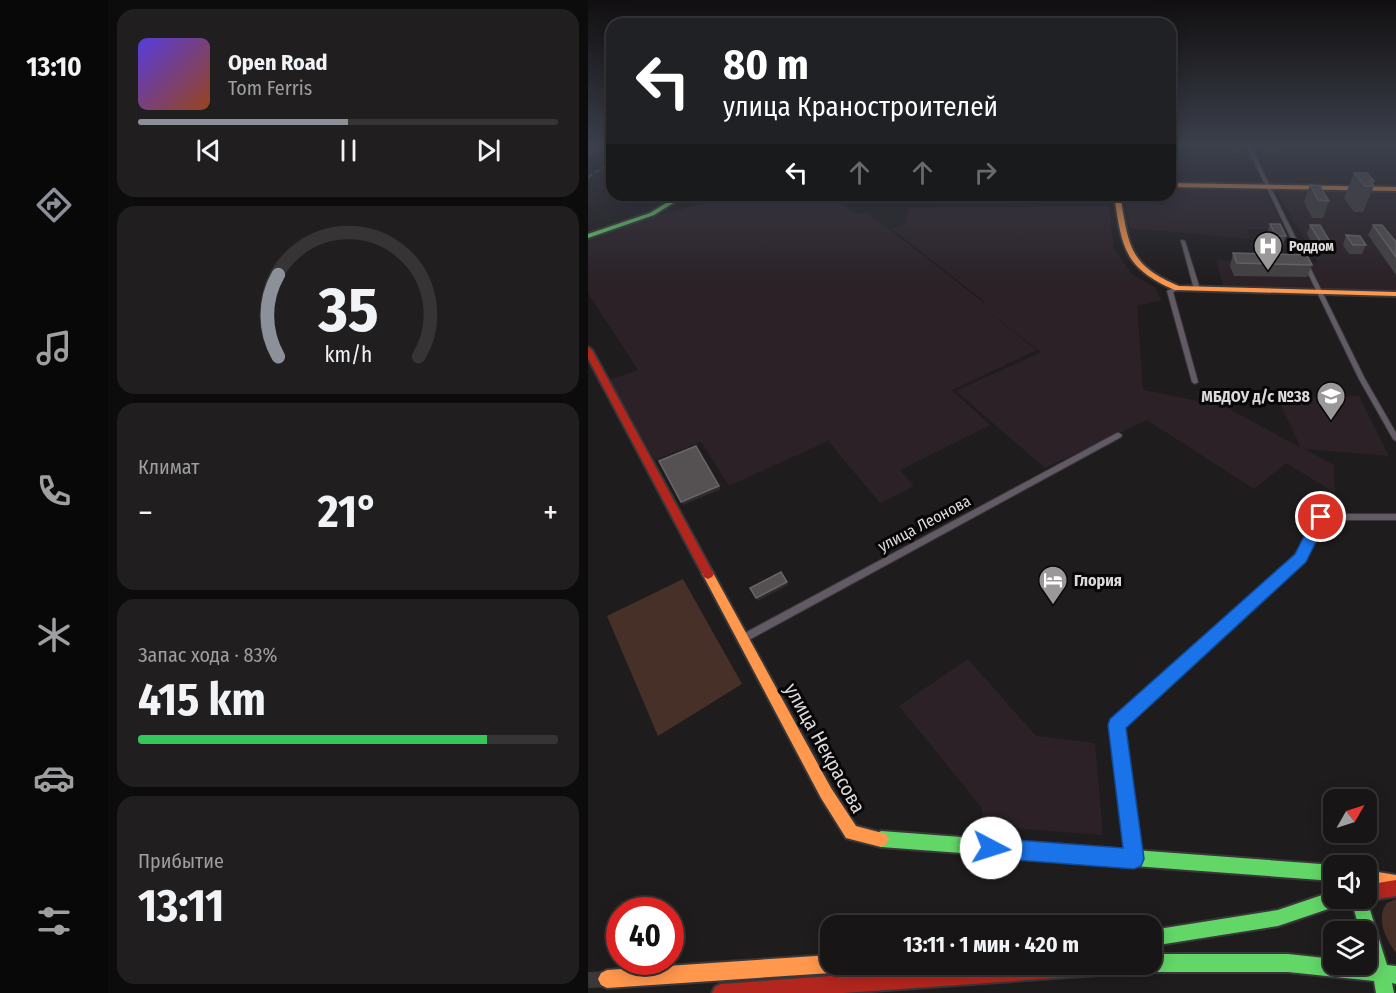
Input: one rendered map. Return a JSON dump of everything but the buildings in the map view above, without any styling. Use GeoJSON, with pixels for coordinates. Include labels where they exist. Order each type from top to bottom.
{"type":"FeatureCollection","features":[{"type":"Feature","properties":{"kind":"street"},"geometry":{"type":"LineString","coordinates":[[1272,191],[1322,292],[1362,380],[1396,439]]}},
{"type":"Feature","properties":{"kind":"street"},"geometry":{"type":"LineString","coordinates":[[588,236],[652,214],[673,201]]}},
{"type":"Feature","properties":{"kind":"street"},"geometry":{"type":"LineString","coordinates":[[1118,201],[1132,260],[1154,280],[1178,288],[1396,294]]}},
{"type":"Feature","properties":{"kind":"street"},"geometry":{"type":"LineString","coordinates":[[1183,241],[1197,289]]}},
{"type":"Feature","properties":{"kind":"street"},"geometry":{"type":"LineString","coordinates":[[1178,288],[1170,291],[1195,382]]}},
{"type":"Feature","properties":{"kind":"street","name":"улица Некрасова"},"geometry":{"type":"LineString","coordinates":[[588,351],[826,793],[851,833],[883,839],[1323,872]]}},
{"type":"Feature","properties":{"kind":"street","name":"улица Леонова"},"geometry":{"type":"LineString","coordinates":[[744,638],[1119,435]]}},
{"type":"Feature","properties":{"kind":"street"},"geometry":{"type":"LineString","coordinates":[[1134,859],[1117,725],[1301,558],[1321,517],[1396,517]]}},
{"type":"Feature","properties":{"kind":"street"},"geometry":{"type":"LineString","coordinates":[[1377,880],[1396,883]]}},
{"type":"Feature","properties":{"kind":"street"},"geometry":{"type":"LineString","coordinates":[[1377,891],[1396,888]]}},
{"type":"Feature","properties":{"kind":"street"},"geometry":{"type":"LineString","coordinates":[[1162,936],[1278,918],[1323,903]]}},
{"type":"Feature","properties":{"kind":"street"},"geometry":{"type":"LineString","coordinates":[[1362,909],[1382,973],[1385,993]]}},
{"type":"Feature","properties":{"kind":"street"},"geometry":{"type":"LineString","coordinates":[[1162,963],[1288,963],[1396,975]]}},
{"type":"Feature","properties":{"kind":"street"},"geometry":{"type":"LineString","coordinates":[[607,979],[820,965]]}},
{"type":"Feature","properties":{"kind":"street"},"geometry":{"type":"LineString","coordinates":[[721,993],[972,975]]}},
{"type":"Feature","properties":{"kind":"shaded area"},"geometry":{"type":"Polygon","coordinates":[[[1176,191],[1265,191],[1285,229],[1247,229],[1250,239],[1130,228],[1125,201],[1176,201],[1176,191]]]}},
{"type":"Feature","properties":{"kind":"shaded area"},"geometry":{"type":"Polygon","coordinates":[[[1277,191],[1396,191],[1396,291],[1223,285],[1216,260],[1318,263],[1277,191]]]}},
{"type":"Feature","properties":{"kind":"shaded area"},"geometry":{"type":"Polygon","coordinates":[[[712,201],[839,201],[857,215],[867,212],[983,302],[981,304],[985,302],[892,229],[905,224],[909,208],[1109,206],[1114,248],[1131,274],[1155,287],[1161,300],[1137,306],[1143,390],[1224,406],[1301,448],[1277,397],[1359,396],[1389,456],[1305,449],[1334,465],[1335,493],[1286,463],[1254,489],[1147,420],[1045,468],[956,391],[1041,352],[979,305],[1037,350],[952,390],[990,425],[900,470],[914,486],[880,503],[828,441],[729,486],[701,442],[655,460],[609,380],[638,370],[588,293],[588,240],[659,215],[712,201]]]}},
{"type":"Feature","properties":{"kind":"shaded area"},"geometry":{"type":"Polygon","coordinates":[[[683,579],[742,684],[658,736],[607,616],[683,579]]]}},
{"type":"Feature","properties":{"kind":"shaded area"},"geometry":{"type":"Polygon","coordinates":[[[968,659],[1036,736],[1095,743],[1103,835],[982,826],[982,808],[899,706],[968,659]]]}},
{"type":"Feature","properties":{"kind":"shaded area"},"geometry":{"type":"Polygon","coordinates":[[[1396,899],[1396,953],[1383,929],[1382,915],[1387,903],[1396,899]]]}},
{"type":"Feature","properties":{"kind":"tunnel"},"geometry":{"type":"LineString","coordinates":[[588,980],[607,979]]}},
{"type":"Feature","properties":{"kind":"traffic: fast"},"geometry":{"type":"LineString","coordinates":[[588,236],[652,214],[673,201]]}},
{"type":"Feature","properties":{"kind":"traffic: fast"},"geometry":{"type":"LineString","coordinates":[[881,839],[1323,872]]}},
{"type":"Feature","properties":{"kind":"traffic: fast"},"geometry":{"type":"LineString","coordinates":[[1162,936],[1278,918],[1323,903]]}},
{"type":"Feature","properties":{"kind":"traffic: fast"},"geometry":{"type":"LineString","coordinates":[[1362,909],[1381,973],[1396,975]]}},
{"type":"Feature","properties":{"kind":"traffic: fast"},"geometry":{"type":"LineString","coordinates":[[1162,963],[1288,963],[1381,973],[1385,993]]}},
{"type":"Feature","properties":{"kind":"traffic: slow"},"geometry":{"type":"LineString","coordinates":[[1118,201],[1126,242],[1137,264],[1160,281],[1178,288],[1396,294]]}},
{"type":"Feature","properties":{"kind":"traffic: slow"},"geometry":{"type":"LineString","coordinates":[[708,574],[826,793],[851,833],[881,839]]}},
{"type":"Feature","properties":{"kind":"traffic: slow"},"geometry":{"type":"LineString","coordinates":[[1377,880],[1396,883]]}},
{"type":"Feature","properties":{"kind":"traffic: slow"},"geometry":{"type":"LineString","coordinates":[[607,979],[820,965]]}},
{"type":"Feature","properties":{"kind":"traffic: jam"},"geometry":{"type":"LineString","coordinates":[[588,350],[708,574]]}},
{"type":"Feature","properties":{"kind":"traffic: jam"},"geometry":{"type":"LineString","coordinates":[[1377,891],[1396,888]]}},
{"type":"Feature","properties":{"kind":"traffic: jam"},"geometry":{"type":"LineString","coordinates":[[721,993],[972,975]]}},
{"type":"Feature","properties":{"kind":"place","name":"Роддом"},"geometry":{"type":"Point","coordinates":[1268,272]}},
{"type":"Feature","properties":{"kind":"place","name":"МБДОУ д/с №38"},"geometry":{"type":"Point","coordinates":[1331,422]}},
{"type":"Feature","properties":{"kind":"place","name":"Глория"},"geometry":{"type":"Point","coordinates":[1053,606]}},
{"type":"Feature","properties":{"kind":"route"},"geometry":{"type":"LineString","coordinates":[[991,848],[1134,859],[1117,725],[1301,558],[1321,517]]}}]}
